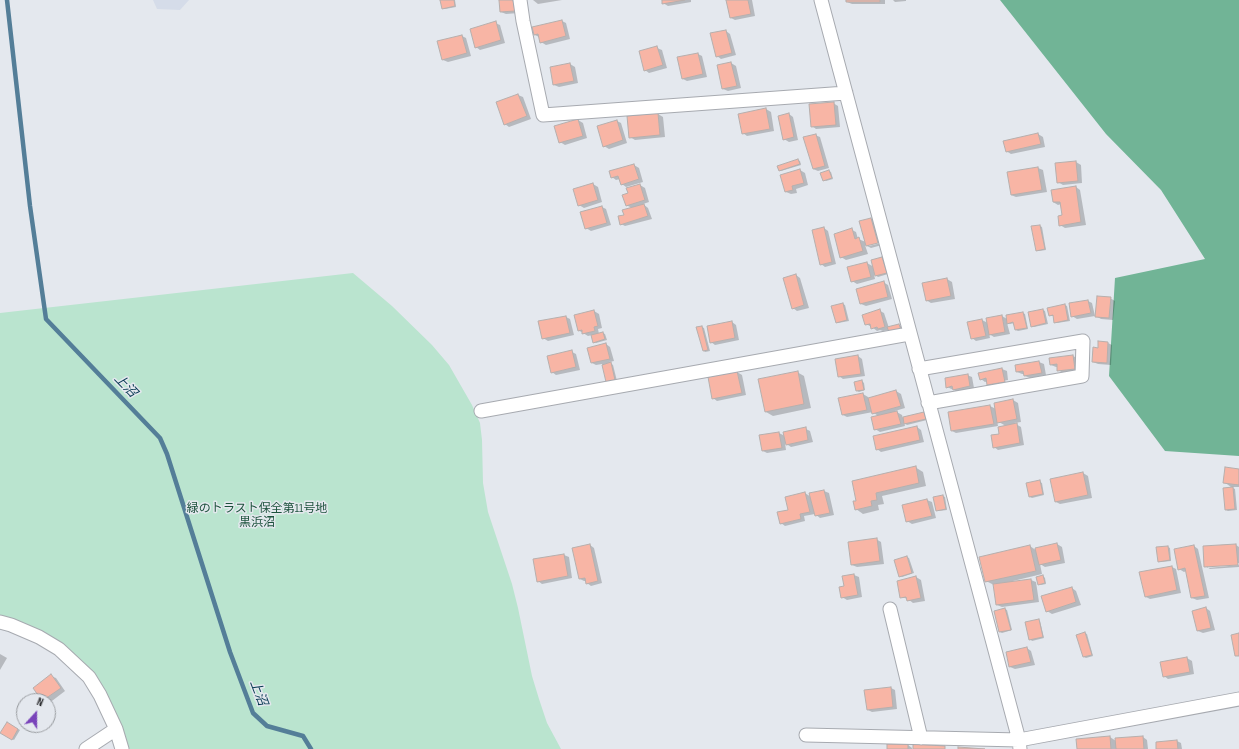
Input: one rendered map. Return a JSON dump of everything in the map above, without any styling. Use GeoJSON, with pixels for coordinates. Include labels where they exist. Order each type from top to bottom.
{"type":"FeatureCollection","features":[{"type":"Feature","properties":{"kind":"street"},"geometry":{"type":"LineString","coordinates":[[520,0],[522,21],[542,116],[846,93]]}},
{"type":"Feature","properties":{"kind":"street"},"geometry":{"type":"LineString","coordinates":[[821,0],[1019,744]]}},
{"type":"Feature","properties":{"kind":"street"},"geometry":{"type":"LineString","coordinates":[[481,411],[909,334]]}},
{"type":"Feature","properties":{"kind":"street"},"geometry":{"type":"LineString","coordinates":[[919,369],[1083,341],[1082,376],[928,403]]}},
{"type":"Feature","properties":{"kind":"street"},"geometry":{"type":"LineString","coordinates":[[890,609],[921,738]]}},
{"type":"Feature","properties":{"kind":"street"},"geometry":{"type":"LineString","coordinates":[[0,622],[39,637],[59,649],[89,677],[100,695],[116,729],[122,749]]}},
{"type":"Feature","properties":{"kind":"street"},"geometry":{"type":"LineString","coordinates":[[806,735],[921,738],[1019,744],[1239,699]]}},
{"type":"Feature","properties":{"kind":"street"},"geometry":{"type":"LineString","coordinates":[[86,749],[116,729]]}},
{"type":"Feature","properties":{"kind":"shaded area"},"geometry":{"type":"Polygon","coordinates":[[[153,0],[189,0],[180,10],[157,9],[153,0]]]}},
{"type":"Feature","properties":{"kind":"green space"},"geometry":{"type":"Polygon","coordinates":[[[1000,0],[1239,0],[1239,456],[1165,451],[1109,376],[1115,278],[1205,259],[1161,190],[1106,134],[1000,0]]]}},
{"type":"Feature","properties":{"kind":"green space","name":"緑のトラスト保全第11号地 黒浜沼"},"geometry":{"type":"Polygon","coordinates":[[[353,273],[392,306],[432,345],[449,365],[472,405],[480,423],[483,483],[488,512],[512,584],[532,676],[539,699],[547,723],[561,749],[129,749],[124,732],[96,680],[0,619],[0,313],[353,273]]]}},
{"type":"Feature","properties":{"kind":"building"},"geometry":{"type":"Polygon","coordinates":[[[440,0],[454,0],[455,6],[442,9],[440,0]]]}},
{"type":"Feature","properties":{"kind":"building"},"geometry":{"type":"Polygon","coordinates":[[[499,0],[513,0],[515,11],[500,12],[499,0]]]}},
{"type":"Feature","properties":{"kind":"building"},"geometry":{"type":"Polygon","coordinates":[[[662,0],[685,0],[662,4],[662,0]]]}},
{"type":"Feature","properties":{"kind":"building"},"geometry":{"type":"Polygon","coordinates":[[[726,0],[748,0],[751,14],[730,18],[726,0]]]}},
{"type":"Feature","properties":{"kind":"building"},"geometry":{"type":"Polygon","coordinates":[[[846,0],[880,0],[880,2],[846,2],[846,0]]]}},
{"type":"Feature","properties":{"kind":"building"},"geometry":{"type":"Polygon","coordinates":[[[562,20],[566,36],[540,43],[538,34],[534,35],[532,27],[562,20]]]}},
{"type":"Feature","properties":{"kind":"building"},"geometry":{"type":"Polygon","coordinates":[[[496,21],[501,40],[475,48],[470,29],[496,21]]]}},
{"type":"Feature","properties":{"kind":"building"},"geometry":{"type":"Polygon","coordinates":[[[726,30],[732,53],[716,57],[710,33],[726,30]]]}},
{"type":"Feature","properties":{"kind":"building"},"geometry":{"type":"Polygon","coordinates":[[[462,35],[467,53],[442,60],[437,41],[462,35]]]}},
{"type":"Feature","properties":{"kind":"building"},"geometry":{"type":"Polygon","coordinates":[[[657,46],[663,65],[644,71],[639,51],[657,46]]]}},
{"type":"Feature","properties":{"kind":"building"},"geometry":{"type":"Polygon","coordinates":[[[698,53],[703,74],[682,79],[677,57],[698,53]]]}},
{"type":"Feature","properties":{"kind":"building"},"geometry":{"type":"Polygon","coordinates":[[[731,62],[737,86],[722,89],[717,65],[731,62]]]}},
{"type":"Feature","properties":{"kind":"building"},"geometry":{"type":"Polygon","coordinates":[[[570,63],[574,81],[553,85],[550,67],[570,63]]]}},
{"type":"Feature","properties":{"kind":"building"},"geometry":{"type":"Polygon","coordinates":[[[518,94],[527,116],[504,125],[496,102],[518,94]]]}},
{"type":"Feature","properties":{"kind":"building"},"geometry":{"type":"Polygon","coordinates":[[[834,102],[836,125],[811,127],[809,104],[834,102]]]}},
{"type":"Feature","properties":{"kind":"building"},"geometry":{"type":"Polygon","coordinates":[[[766,108],[770,129],[742,134],[738,114],[766,108]]]}},
{"type":"Feature","properties":{"kind":"building"},"geometry":{"type":"Polygon","coordinates":[[[658,113],[660,135],[629,138],[627,116],[658,113]]]}},
{"type":"Feature","properties":{"kind":"building"},"geometry":{"type":"Polygon","coordinates":[[[789,113],[794,137],[783,140],[778,116],[789,113]]]}},
{"type":"Feature","properties":{"kind":"building"},"geometry":{"type":"Polygon","coordinates":[[[578,119],[583,136],[559,143],[554,126],[578,119]]]}},
{"type":"Feature","properties":{"kind":"building"},"geometry":{"type":"Polygon","coordinates":[[[617,120],[623,140],[603,147],[597,126],[617,120]]]}},
{"type":"Feature","properties":{"kind":"building"},"geometry":{"type":"Polygon","coordinates":[[[1038,133],[1041,144],[1006,152],[1003,141],[1038,133]]]}},
{"type":"Feature","properties":{"kind":"building"},"geometry":{"type":"Polygon","coordinates":[[[816,134],[825,166],[813,169],[803,137],[816,134]]]}},
{"type":"Feature","properties":{"kind":"building"},"geometry":{"type":"Polygon","coordinates":[[[798,159],[800,164],[779,171],[777,166],[798,159]]]}},
{"type":"Feature","properties":{"kind":"building"},"geometry":{"type":"Polygon","coordinates":[[[1076,161],[1078,181],[1057,183],[1055,163],[1076,161]]]}},
{"type":"Feature","properties":{"kind":"building"},"geometry":{"type":"Polygon","coordinates":[[[634,164],[639,179],[621,185],[618,176],[611,178],[609,171],[634,164]]]}},
{"type":"Feature","properties":{"kind":"building"},"geometry":{"type":"Polygon","coordinates":[[[1038,167],[1042,190],[1011,195],[1007,172],[1038,167]]]}},
{"type":"Feature","properties":{"kind":"building"},"geometry":{"type":"Polygon","coordinates":[[[800,169],[804,183],[792,186],[793,190],[785,192],[780,175],[800,169]]]}},
{"type":"Feature","properties":{"kind":"building"},"geometry":{"type":"Polygon","coordinates":[[[829,170],[832,178],[823,181],[820,173],[829,170]]]}},
{"type":"Feature","properties":{"kind":"building"},"geometry":{"type":"Polygon","coordinates":[[[593,183],[598,200],[578,206],[573,189],[593,183]]]}},
{"type":"Feature","properties":{"kind":"building"},"geometry":{"type":"Polygon","coordinates":[[[640,184],[645,200],[626,206],[622,195],[628,193],[626,188],[640,184]]]}},
{"type":"Feature","properties":{"kind":"building"},"geometry":{"type":"Polygon","coordinates":[[[1076,186],[1081,222],[1059,226],[1058,216],[1062,215],[1060,202],[1053,202],[1051,190],[1076,186]]]}},
{"type":"Feature","properties":{"kind":"building"},"geometry":{"type":"Polygon","coordinates":[[[644,204],[648,216],[620,225],[618,216],[624,215],[622,210],[644,204]]]}},
{"type":"Feature","properties":{"kind":"building"},"geometry":{"type":"Polygon","coordinates":[[[602,206],[607,223],[585,229],[580,212],[602,206]]]}},
{"type":"Feature","properties":{"kind":"building"},"geometry":{"type":"Polygon","coordinates":[[[871,218],[878,243],[866,246],[859,221],[871,218]]]}},
{"type":"Feature","properties":{"kind":"building"},"geometry":{"type":"Polygon","coordinates":[[[1040,225],[1045,249],[1036,251],[1031,226],[1040,225]]]}},
{"type":"Feature","properties":{"kind":"building"},"geometry":{"type":"Polygon","coordinates":[[[824,227],[832,262],[820,265],[812,230],[824,227]]]}},
{"type":"Feature","properties":{"kind":"building"},"geometry":{"type":"Polygon","coordinates":[[[852,228],[855,239],[859,237],[863,251],[840,258],[834,234],[852,228]]]}},
{"type":"Feature","properties":{"kind":"building"},"geometry":{"type":"Polygon","coordinates":[[[882,257],[887,273],[875,276],[871,260],[882,257]]]}},
{"type":"Feature","properties":{"kind":"building"},"geometry":{"type":"Polygon","coordinates":[[[867,262],[871,277],[851,282],[847,267],[867,262]]]}},
{"type":"Feature","properties":{"kind":"building"},"geometry":{"type":"Polygon","coordinates":[[[796,274],[804,305],[792,309],[783,278],[796,274]]]}},
{"type":"Feature","properties":{"kind":"building"},"geometry":{"type":"Polygon","coordinates":[[[947,278],[951,296],[926,301],[922,283],[947,278]]]}},
{"type":"Feature","properties":{"kind":"building"},"geometry":{"type":"Polygon","coordinates":[[[884,281],[888,297],[860,304],[856,289],[884,281]]]}},
{"type":"Feature","properties":{"kind":"building"},"geometry":{"type":"Polygon","coordinates":[[[1097,296],[1111,297],[1109,318],[1095,317],[1097,296]]]}},
{"type":"Feature","properties":{"kind":"building"},"geometry":{"type":"Polygon","coordinates":[[[1088,300],[1091,313],[1071,317],[1069,303],[1088,300]]]}},
{"type":"Feature","properties":{"kind":"building"},"geometry":{"type":"Polygon","coordinates":[[[843,303],[847,320],[836,323],[831,306],[843,303]]]}},
{"type":"Feature","properties":{"kind":"building"},"geometry":{"type":"Polygon","coordinates":[[[1065,304],[1068,320],[1054,323],[1053,315],[1049,316],[1047,308],[1065,304]]]}},
{"type":"Feature","properties":{"kind":"building"},"geometry":{"type":"Polygon","coordinates":[[[880,309],[885,327],[871,329],[870,324],[865,325],[862,315],[880,309]]]}},
{"type":"Feature","properties":{"kind":"building"},"geometry":{"type":"Polygon","coordinates":[[[1043,309],[1046,323],[1031,327],[1028,312],[1043,309]]]}},
{"type":"Feature","properties":{"kind":"building"},"geometry":{"type":"Polygon","coordinates":[[[594,310],[598,326],[594,327],[595,331],[582,334],[582,330],[578,331],[574,315],[594,310]]]}},
{"type":"Feature","properties":{"kind":"building"},"geometry":{"type":"Polygon","coordinates":[[[1023,312],[1027,328],[1015,330],[1013,322],[1007,324],[1006,315],[1023,312]]]}},
{"type":"Feature","properties":{"kind":"building"},"geometry":{"type":"Polygon","coordinates":[[[1002,315],[1005,332],[989,335],[986,318],[1002,315]]]}},
{"type":"Feature","properties":{"kind":"building"},"geometry":{"type":"Polygon","coordinates":[[[566,316],[570,333],[542,339],[538,321],[566,316]]]}},
{"type":"Feature","properties":{"kind":"building"},"geometry":{"type":"Polygon","coordinates":[[[982,319],[986,336],[971,339],[967,322],[982,319]]]}},
{"type":"Feature","properties":{"kind":"building"},"geometry":{"type":"Polygon","coordinates":[[[732,321],[735,338],[710,343],[707,326],[732,321]]]}},
{"type":"Feature","properties":{"kind":"building"},"geometry":{"type":"Polygon","coordinates":[[[899,324],[901,330],[890,334],[887,327],[899,324]]]}},
{"type":"Feature","properties":{"kind":"building"},"geometry":{"type":"Polygon","coordinates":[[[702,326],[708,350],[703,351],[696,327],[702,326]]]}},
{"type":"Feature","properties":{"kind":"building"},"geometry":{"type":"Polygon","coordinates":[[[603,332],[605,339],[593,343],[591,335],[603,332]]]}},
{"type":"Feature","properties":{"kind":"building"},"geometry":{"type":"Polygon","coordinates":[[[1098,341],[1108,342],[1107,363],[1092,362],[1093,347],[1098,348],[1098,341]]]}},
{"type":"Feature","properties":{"kind":"building"},"geometry":{"type":"Polygon","coordinates":[[[606,343],[610,359],[591,363],[587,348],[606,343]]]}},
{"type":"Feature","properties":{"kind":"building"},"geometry":{"type":"Polygon","coordinates":[[[572,350],[576,367],[551,373],[547,356],[572,350]]]}},
{"type":"Feature","properties":{"kind":"building"},"geometry":{"type":"Polygon","coordinates":[[[858,355],[861,374],[838,377],[835,359],[858,355]]]}},
{"type":"Feature","properties":{"kind":"building"},"geometry":{"type":"Polygon","coordinates":[[[1073,355],[1075,369],[1057,371],[1057,364],[1050,365],[1049,358],[1073,355]]]}},
{"type":"Feature","properties":{"kind":"building"},"geometry":{"type":"Polygon","coordinates":[[[1039,361],[1042,373],[1024,376],[1023,371],[1016,372],[1015,365],[1039,361]]]}},
{"type":"Feature","properties":{"kind":"building"},"geometry":{"type":"Polygon","coordinates":[[[611,362],[615,380],[606,382],[602,365],[611,362]]]}},
{"type":"Feature","properties":{"kind":"building"},"geometry":{"type":"Polygon","coordinates":[[[1002,368],[1005,382],[987,385],[986,378],[980,380],[978,373],[1002,368]]]}},
{"type":"Feature","properties":{"kind":"building"},"geometry":{"type":"Polygon","coordinates":[[[737,371],[742,393],[712,399],[708,377],[737,371]]]}},
{"type":"Feature","properties":{"kind":"building"},"geometry":{"type":"Polygon","coordinates":[[[798,371],[804,404],[765,412],[758,379],[798,371]]]}},
{"type":"Feature","properties":{"kind":"building"},"geometry":{"type":"Polygon","coordinates":[[[968,374],[970,386],[953,390],[952,386],[946,388],[945,378],[968,374]]]}},
{"type":"Feature","properties":{"kind":"building"},"geometry":{"type":"Polygon","coordinates":[[[862,380],[864,390],[856,391],[854,382],[862,380]]]}},
{"type":"Feature","properties":{"kind":"building"},"geometry":{"type":"Polygon","coordinates":[[[896,390],[901,406],[872,414],[868,398],[896,390]]]}},
{"type":"Feature","properties":{"kind":"building"},"geometry":{"type":"Polygon","coordinates":[[[863,393],[867,410],[842,415],[838,398],[863,393]]]}},
{"type":"Feature","properties":{"kind":"building"},"geometry":{"type":"Polygon","coordinates":[[[1013,399],[1017,419],[997,423],[994,403],[1013,399]]]}},
{"type":"Feature","properties":{"kind":"building"},"geometry":{"type":"Polygon","coordinates":[[[990,405],[994,424],[951,431],[948,412],[990,405]]]}},
{"type":"Feature","properties":{"kind":"building"},"geometry":{"type":"Polygon","coordinates":[[[897,411],[901,424],[874,430],[871,417],[897,411]]]}},
{"type":"Feature","properties":{"kind":"building"},"geometry":{"type":"Polygon","coordinates":[[[924,412],[926,419],[904,424],[903,417],[924,412]]]}},
{"type":"Feature","properties":{"kind":"building"},"geometry":{"type":"Polygon","coordinates":[[[1017,423],[1020,443],[993,448],[991,435],[999,434],[998,427],[1017,423]]]}},
{"type":"Feature","properties":{"kind":"building"},"geometry":{"type":"Polygon","coordinates":[[[917,426],[920,440],[876,450],[873,436],[917,426]]]}},
{"type":"Feature","properties":{"kind":"building"},"geometry":{"type":"Polygon","coordinates":[[[806,427],[808,440],[786,445],[783,432],[806,427]]]}},
{"type":"Feature","properties":{"kind":"building"},"geometry":{"type":"Polygon","coordinates":[[[779,432],[782,448],[762,451],[759,435],[779,432]]]}},
{"type":"Feature","properties":{"kind":"building"},"geometry":{"type":"Polygon","coordinates":[[[916,466],[919,483],[876,493],[877,500],[871,501],[872,506],[855,510],[853,501],[856,501],[852,481],[916,466]]]}},
{"type":"Feature","properties":{"kind":"building"},"geometry":{"type":"Polygon","coordinates":[[[1225,467],[1239,469],[1239,485],[1223,483],[1225,467]]]}},
{"type":"Feature","properties":{"kind":"building"},"geometry":{"type":"Polygon","coordinates":[[[1083,472],[1088,495],[1055,502],[1050,479],[1083,472]]]}},
{"type":"Feature","properties":{"kind":"building"},"geometry":{"type":"Polygon","coordinates":[[[1040,480],[1043,494],[1029,497],[1026,483],[1040,480]]]}},
{"type":"Feature","properties":{"kind":"building"},"geometry":{"type":"Polygon","coordinates":[[[1233,487],[1235,509],[1225,510],[1223,488],[1233,487]]]}},
{"type":"Feature","properties":{"kind":"building"},"geometry":{"type":"Polygon","coordinates":[[[824,490],[830,513],[815,516],[809,493],[824,490]]]}},
{"type":"Feature","properties":{"kind":"building"},"geometry":{"type":"Polygon","coordinates":[[[805,492],[810,512],[800,514],[801,519],[780,524],[777,512],[788,510],[785,497],[805,492]]]}},
{"type":"Feature","properties":{"kind":"building"},"geometry":{"type":"Polygon","coordinates":[[[943,495],[946,509],[936,511],[933,497],[943,495]]]}},
{"type":"Feature","properties":{"kind":"building"},"geometry":{"type":"Polygon","coordinates":[[[927,499],[932,516],[906,522],[902,505],[927,499]]]}},
{"type":"Feature","properties":{"kind":"building"},"geometry":{"type":"Polygon","coordinates":[[[877,538],[880,561],[851,565],[848,542],[877,538]]]}},
{"type":"Feature","properties":{"kind":"building"},"geometry":{"type":"Polygon","coordinates":[[[1057,543],[1061,560],[1039,565],[1035,548],[1057,543]]]}},
{"type":"Feature","properties":{"kind":"building"},"geometry":{"type":"Polygon","coordinates":[[[590,544],[598,581],[586,584],[585,578],[579,579],[572,548],[590,544]]]}},
{"type":"Feature","properties":{"kind":"building"},"geometry":{"type":"Polygon","coordinates":[[[1236,544],[1238,565],[1204,567],[1203,546],[1236,544]]]}},
{"type":"Feature","properties":{"kind":"building"},"geometry":{"type":"Polygon","coordinates":[[[1030,545],[1036,571],[985,582],[979,557],[1030,545]]]}},
{"type":"Feature","properties":{"kind":"building"},"geometry":{"type":"Polygon","coordinates":[[[1194,545],[1205,596],[1191,598],[1185,568],[1178,570],[1174,549],[1194,545]]]}},
{"type":"Feature","properties":{"kind":"building"},"geometry":{"type":"Polygon","coordinates":[[[1168,546],[1170,560],[1158,562],[1156,547],[1168,546]]]}},
{"type":"Feature","properties":{"kind":"building"},"geometry":{"type":"Polygon","coordinates":[[[564,554],[568,576],[537,582],[533,559],[564,554]]]}},
{"type":"Feature","properties":{"kind":"building"},"geometry":{"type":"Polygon","coordinates":[[[907,556],[912,573],[899,577],[894,560],[907,556]]]}},
{"type":"Feature","properties":{"kind":"building"},"geometry":{"type":"Polygon","coordinates":[[[1172,566],[1177,590],[1145,597],[1139,572],[1172,566]]]}},
{"type":"Feature","properties":{"kind":"building"},"geometry":{"type":"Polygon","coordinates":[[[854,574],[858,595],[841,598],[839,587],[844,586],[842,576],[854,574]]]}},
{"type":"Feature","properties":{"kind":"building"},"geometry":{"type":"Polygon","coordinates":[[[1043,575],[1045,583],[1038,585],[1036,577],[1043,575]]]}},
{"type":"Feature","properties":{"kind":"building"},"geometry":{"type":"Polygon","coordinates":[[[916,576],[921,598],[907,601],[906,597],[900,598],[897,581],[916,576]]]}},
{"type":"Feature","properties":{"kind":"building"},"geometry":{"type":"Polygon","coordinates":[[[1031,579],[1034,600],[996,605],[993,584],[1031,579]]]}},
{"type":"Feature","properties":{"kind":"building"},"geometry":{"type":"Polygon","coordinates":[[[1072,587],[1076,602],[1046,612],[1041,596],[1072,587]]]}},
{"type":"Feature","properties":{"kind":"building"},"geometry":{"type":"Polygon","coordinates":[[[1206,607],[1211,628],[1197,631],[1192,611],[1206,607]]]}},
{"type":"Feature","properties":{"kind":"building"},"geometry":{"type":"Polygon","coordinates":[[[1005,608],[1011,630],[999,632],[994,611],[1005,608]]]}},
{"type":"Feature","properties":{"kind":"building"},"geometry":{"type":"Polygon","coordinates":[[[1039,619],[1043,637],[1029,640],[1025,622],[1039,619]]]}},
{"type":"Feature","properties":{"kind":"building"},"geometry":{"type":"Polygon","coordinates":[[[1085,632],[1092,655],[1083,657],[1076,635],[1085,632]]]}},
{"type":"Feature","properties":{"kind":"building"},"geometry":{"type":"Polygon","coordinates":[[[1239,633],[1239,656],[1235,656],[1231,635],[1239,633]]]}},
{"type":"Feature","properties":{"kind":"building"},"geometry":{"type":"Polygon","coordinates":[[[1027,647],[1031,662],[1009,667],[1006,652],[1027,647]]]}},
{"type":"Feature","properties":{"kind":"building"},"geometry":{"type":"Polygon","coordinates":[[[1187,657],[1190,672],[1163,677],[1160,662],[1187,657]]]}},
{"type":"Feature","properties":{"kind":"building"},"geometry":{"type":"Polygon","coordinates":[[[51,674],[61,688],[54,693],[36,693],[33,688],[51,674]]]}},
{"type":"Feature","properties":{"kind":"building"},"geometry":{"type":"Polygon","coordinates":[[[891,687],[893,707],[867,710],[864,690],[891,687]]]}},
{"type":"Feature","properties":{"kind":"building"},"geometry":{"type":"Polygon","coordinates":[[[7,722],[16,728],[16,733],[12,740],[0,733],[7,722]]]}},
{"type":"Feature","properties":{"kind":"building"},"geometry":{"type":"Polygon","coordinates":[[[1110,736],[1111,749],[1077,749],[1076,739],[1110,736]]]}},
{"type":"Feature","properties":{"kind":"building"},"geometry":{"type":"Polygon","coordinates":[[[1143,736],[1144,749],[1116,749],[1115,738],[1143,736]]]}},
{"type":"Feature","properties":{"kind":"building"},"geometry":{"type":"Polygon","coordinates":[[[1177,740],[1178,749],[1156,749],[1156,742],[1177,740]]]}},
{"type":"Feature","properties":{"kind":"building"},"geometry":{"type":"Polygon","coordinates":[[[887,744],[908,744],[908,749],[887,749],[887,744]]]}},
{"type":"Feature","properties":{"kind":"building"},"geometry":{"type":"Polygon","coordinates":[[[913,744],[945,746],[945,749],[913,749],[913,744]]]}},
{"type":"Feature","properties":{"kind":"building"},"geometry":{"type":"Polygon","coordinates":[[[958,747],[985,749],[958,749],[958,747]]]}},
{"type":"Feature","properties":{"kind":"waterway","name":"上沼"},"geometry":{"type":"LineString","coordinates":[[7,0],[30,206],[46,319],[160,438],[167,454],[230,652],[253,713],[267,726],[303,736],[311,749]]}}]}
